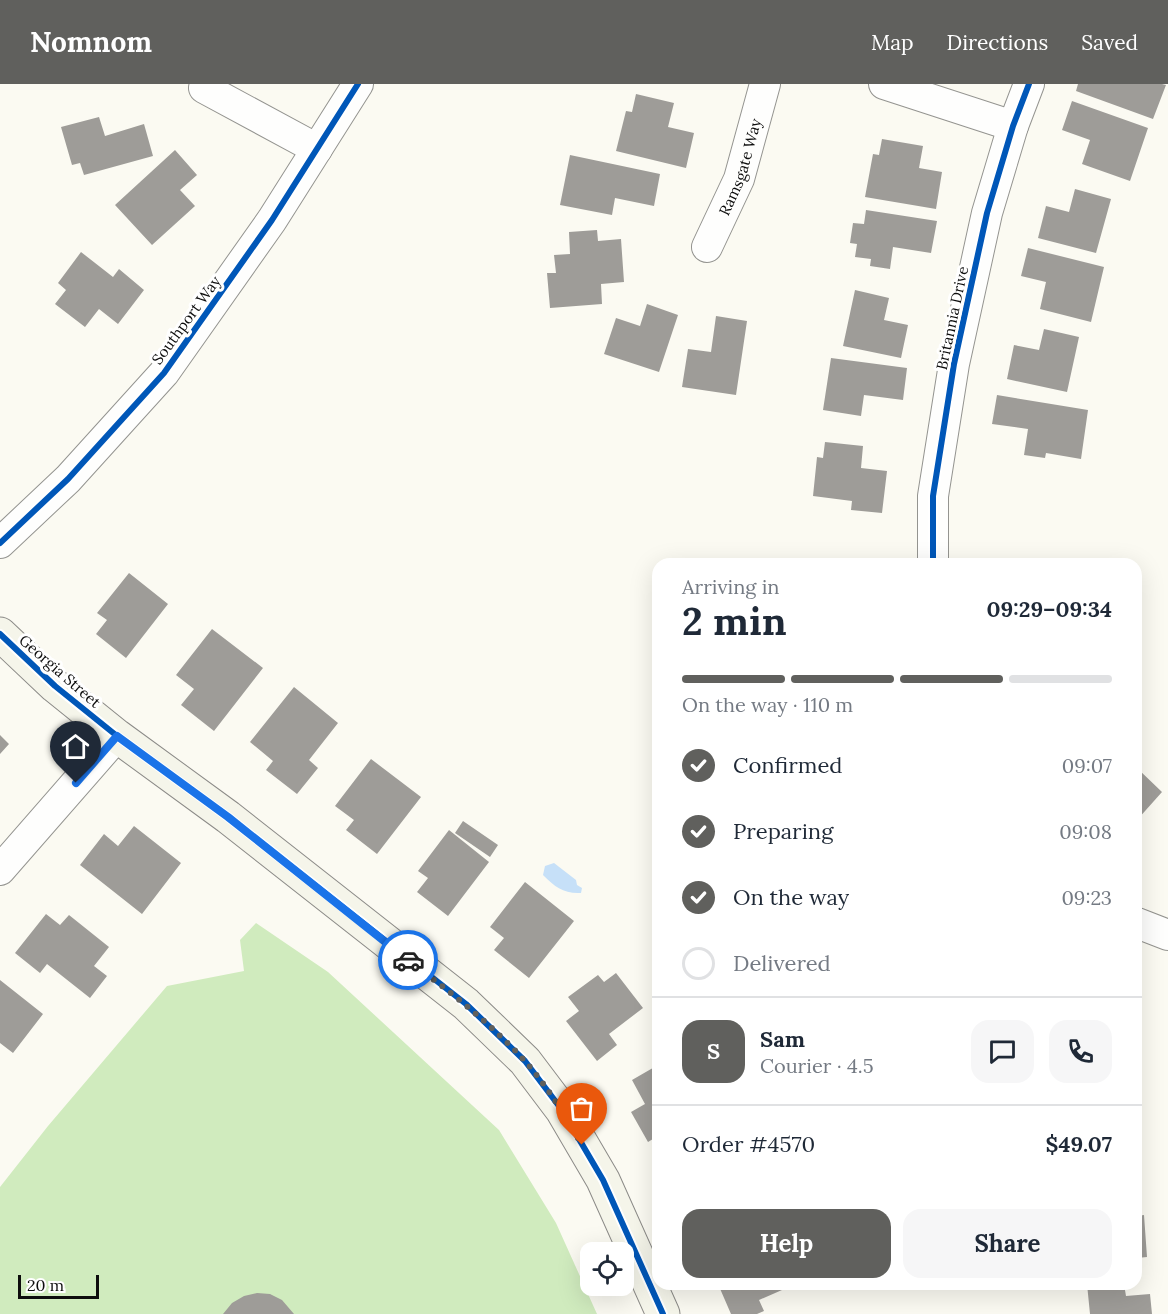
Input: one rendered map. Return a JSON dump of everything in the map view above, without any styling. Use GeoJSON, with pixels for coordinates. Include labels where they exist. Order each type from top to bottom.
{"type":"FeatureCollection","features":[{"type":"Feature","properties":{"kind":"street","name":"Southport Way"},"geometry":{"type":"LineString","coordinates":[[0,543],[68,479],[164,373],[272,220],[358,84]]}},
{"type":"Feature","properties":{"kind":"street","name":"Ramsgate Way"},"geometry":{"type":"LineString","coordinates":[[707,247],[739,179],[765,84]]}},
{"type":"Feature","properties":{"kind":"street"},"geometry":{"type":"LineString","coordinates":[[884,84],[1013,126]]}},
{"type":"Feature","properties":{"kind":"street","name":"Britannia Drive"},"geometry":{"type":"LineString","coordinates":[[933,558],[933,496],[954,364],[987,213],[1013,126],[1029,84]]}},
{"type":"Feature","properties":{"kind":"street"},"geometry":{"type":"LineString","coordinates":[[204,88],[317,149]]}},
{"type":"Feature","properties":{"kind":"street","name":"Georgia Street"},"geometry":{"type":"LineString","coordinates":[[0,634],[55,686],[117,736],[228,817],[466,1004],[525,1061],[562,1110],[603,1180],[652,1289]]}},
{"type":"Feature","properties":{"kind":"street"},"geometry":{"type":"LineString","coordinates":[[0,870],[117,736]]}},
{"type":"Feature","properties":{"kind":"street"},"geometry":{"type":"LineString","coordinates":[[1142,925],[1168,934]]}},
{"type":"Feature","properties":{"kind":"street","name":"Georgia Street"},"geometry":{"type":"LineString","coordinates":[[652,1290],[663,1314]]}},
{"type":"Feature","properties":{"kind":"green space"},"geometry":{"type":"Polygon","coordinates":[[[256,923],[328,972],[499,1130],[556,1223],[580,1276],[580,1296],[589,1296],[597,1314],[0,1314],[0,1187],[48,1126],[167,986],[244,971],[240,940],[256,923]]]}},
{"type":"Feature","properties":{"kind":"water"},"geometry":{"type":"Polygon","coordinates":[[[554,863],[576,880],[577,885],[582,888],[581,893],[560,889],[543,875],[545,866],[554,863]]]}},
{"type":"Feature","properties":{"kind":"building"},"geometry":{"type":"Polygon","coordinates":[[[1078,84],[1166,85],[1153,119],[1076,91],[1078,84]]]}},
{"type":"Feature","properties":{"kind":"building"},"geometry":{"type":"Polygon","coordinates":[[[636,94],[674,103],[668,127],[694,133],[686,168],[616,151],[626,111],[632,112],[636,94]]]}},
{"type":"Feature","properties":{"kind":"building"},"geometry":{"type":"Polygon","coordinates":[[[1072,101],[1148,128],[1130,181],[1082,164],[1090,140],[1062,130],[1072,101]]]}},
{"type":"Feature","properties":{"kind":"building"},"geometry":{"type":"Polygon","coordinates":[[[99,117],[105,136],[144,124],[153,156],[84,175],[80,163],[72,165],[61,127],[99,117]]]}},
{"type":"Feature","properties":{"kind":"building"},"geometry":{"type":"Polygon","coordinates":[[[882,139],[923,146],[919,168],[942,172],[936,209],[865,197],[873,154],[879,155],[882,139]]]}},
{"type":"Feature","properties":{"kind":"building"},"geometry":{"type":"Polygon","coordinates":[[[175,150],[197,175],[180,190],[195,206],[152,245],[115,205],[175,150]]]}},
{"type":"Feature","properties":{"kind":"building"},"geometry":{"type":"Polygon","coordinates":[[[570,155],[660,174],[654,206],[615,198],[612,215],[560,205],[570,155]]]}},
{"type":"Feature","properties":{"kind":"building"},"geometry":{"type":"Polygon","coordinates":[[[1075,189],[1111,199],[1096,253],[1038,238],[1046,206],[1069,212],[1075,189]]]}},
{"type":"Feature","properties":{"kind":"building"},"geometry":{"type":"Polygon","coordinates":[[[866,210],[937,221],[931,253],[893,247],[890,269],[870,266],[871,259],[855,257],[857,244],[850,243],[853,223],[864,224],[866,210]]]}},
{"type":"Feature","properties":{"kind":"building"},"geometry":{"type":"Polygon","coordinates":[[[597,230],[598,241],[621,239],[624,282],[601,284],[602,304],[550,308],[547,273],[556,273],[554,255],[570,254],[569,232],[597,230]]]}},
{"type":"Feature","properties":{"kind":"building"},"geometry":{"type":"Polygon","coordinates":[[[1028,248],[1104,267],[1091,322],[1040,309],[1046,282],[1021,276],[1028,248]]]}},
{"type":"Feature","properties":{"kind":"building"},"geometry":{"type":"Polygon","coordinates":[[[81,252],[113,277],[119,269],[144,290],[118,324],[99,309],[85,327],[55,304],[66,290],[58,283],[81,252]]]}},
{"type":"Feature","properties":{"kind":"building"},"geometry":{"type":"Polygon","coordinates":[[[855,290],[889,298],[884,320],[908,325],[901,358],[843,346],[855,290]]]}},
{"type":"Feature","properties":{"kind":"building"},"geometry":{"type":"Polygon","coordinates":[[[647,304],[678,315],[659,372],[604,354],[616,318],[640,326],[647,304]]]}},
{"type":"Feature","properties":{"kind":"building"},"geometry":{"type":"Polygon","coordinates":[[[716,316],[747,321],[736,395],[682,387],[688,349],[711,352],[716,316]]]}},
{"type":"Feature","properties":{"kind":"building"},"geometry":{"type":"Polygon","coordinates":[[[1044,329],[1079,337],[1067,392],[1007,379],[1014,345],[1039,350],[1044,329]]]}},
{"type":"Feature","properties":{"kind":"building"},"geometry":{"type":"Polygon","coordinates":[[[831,358],[907,368],[903,400],[864,395],[861,416],[823,410],[831,358]]]}},
{"type":"Feature","properties":{"kind":"building"},"geometry":{"type":"Polygon","coordinates":[[[997,395],[1088,410],[1081,459],[1046,453],[1045,458],[1024,455],[1028,429],[992,424],[997,395]]]}},
{"type":"Feature","properties":{"kind":"building"},"geometry":{"type":"Polygon","coordinates":[[[825,442],[863,446],[861,468],[887,471],[882,513],[851,510],[852,501],[813,496],[817,457],[823,458],[825,442]]]}},
{"type":"Feature","properties":{"kind":"building"},"geometry":{"type":"Polygon","coordinates":[[[129,573],[168,604],[126,658],[96,634],[107,620],[97,613],[129,573]]]}},
{"type":"Feature","properties":{"kind":"building"},"geometry":{"type":"Polygon","coordinates":[[[212,629],[263,668],[214,731],[181,705],[194,689],[176,675],[212,629]]]}},
{"type":"Feature","properties":{"kind":"building"},"geometry":{"type":"Polygon","coordinates":[[[294,687],[338,723],[309,760],[318,768],[297,794],[266,770],[273,761],[250,742],[294,687]]]}},
{"type":"Feature","properties":{"kind":"building"},"geometry":{"type":"Polygon","coordinates":[[[0,735],[9,744],[0,754],[0,735]]]}},
{"type":"Feature","properties":{"kind":"building"},"geometry":{"type":"Polygon","coordinates":[[[371,759],[421,797],[377,854],[346,830],[354,820],[335,806],[371,759]]]}},
{"type":"Feature","properties":{"kind":"building"},"geometry":{"type":"Polygon","coordinates":[[[1142,773],[1162,792],[1142,814],[1142,773]]]}},
{"type":"Feature","properties":{"kind":"building"},"geometry":{"type":"Polygon","coordinates":[[[463,821],[498,845],[490,857],[455,833],[463,821]]]}},
{"type":"Feature","properties":{"kind":"building"},"geometry":{"type":"Polygon","coordinates":[[[134,826],[181,863],[142,914],[80,865],[104,834],[118,846],[134,826]]]}},
{"type":"Feature","properties":{"kind":"building"},"geometry":{"type":"Polygon","coordinates":[[[449,830],[489,862],[448,916],[417,892],[428,878],[418,871],[449,830]]]}},
{"type":"Feature","properties":{"kind":"building"},"geometry":{"type":"Polygon","coordinates":[[[525,882],[574,921],[529,978],[494,950],[504,938],[490,927],[525,882]]]}},
{"type":"Feature","properties":{"kind":"building"},"geometry":{"type":"Polygon","coordinates":[[[46,914],[60,925],[69,915],[109,947],[94,966],[107,976],[90,998],[47,964],[40,973],[15,953],[46,914]]]}},
{"type":"Feature","properties":{"kind":"building"},"geometry":{"type":"Polygon","coordinates":[[[616,973],[643,1008],[609,1034],[617,1045],[597,1061],[566,1021],[579,1011],[568,997],[598,975],[604,982],[616,973]]]}},
{"type":"Feature","properties":{"kind":"building"},"geometry":{"type":"Polygon","coordinates":[[[0,980],[43,1014],[13,1053],[0,1043],[0,980]]]}},
{"type":"Feature","properties":{"kind":"building"},"geometry":{"type":"Polygon","coordinates":[[[652,1068],[652,1140],[648,1142],[631,1112],[645,1104],[632,1080],[652,1068]]]}},
{"type":"Feature","properties":{"kind":"building"},"geometry":{"type":"Polygon","coordinates":[[[1142,1215],[1144,1215],[1147,1257],[1142,1258],[1142,1215]]]}},
{"type":"Feature","properties":{"kind":"building"},"geometry":{"type":"Polygon","coordinates":[[[721,1290],[782,1290],[759,1300],[764,1311],[757,1314],[731,1314],[721,1290]]]}},
{"type":"Feature","properties":{"kind":"building"},"geometry":{"type":"Polygon","coordinates":[[[1088,1290],[1125,1290],[1126,1296],[1150,1294],[1152,1314],[1090,1314],[1088,1290]]]}},
{"type":"Feature","properties":{"kind":"building"},"geometry":{"type":"Polygon","coordinates":[[[257,1293],[270,1294],[282,1300],[294,1314],[223,1314],[232,1303],[244,1296],[257,1293]]]}},
{"type":"Feature","properties":{"kind":"cycle path"},"geometry":{"type":"LineString","coordinates":[[0,543],[68,479],[164,373],[272,220],[358,84]]}},
{"type":"Feature","properties":{"kind":"cycle path"},"geometry":{"type":"LineString","coordinates":[[933,558],[933,496],[954,364],[987,213],[1013,126],[1029,84]]}},
{"type":"Feature","properties":{"kind":"cycle path"},"geometry":{"type":"LineString","coordinates":[[0,634],[55,686],[117,736],[228,817],[466,1004],[525,1061],[562,1110],[603,1180],[652,1289]]}},
{"type":"Feature","properties":{"kind":"cycle path"},"geometry":{"type":"LineString","coordinates":[[652,1290],[663,1314]]}},
{"type":"Feature","properties":{"kind":"way so far"},"geometry":{"type":"LineString","coordinates":[[408,960],[466,1004],[525,1061],[562,1110],[582,1145]]}},
{"type":"Feature","properties":{"kind":"route"},"geometry":{"type":"LineString","coordinates":[[76,783],[117,736],[228,817],[408,960]]}}]}
